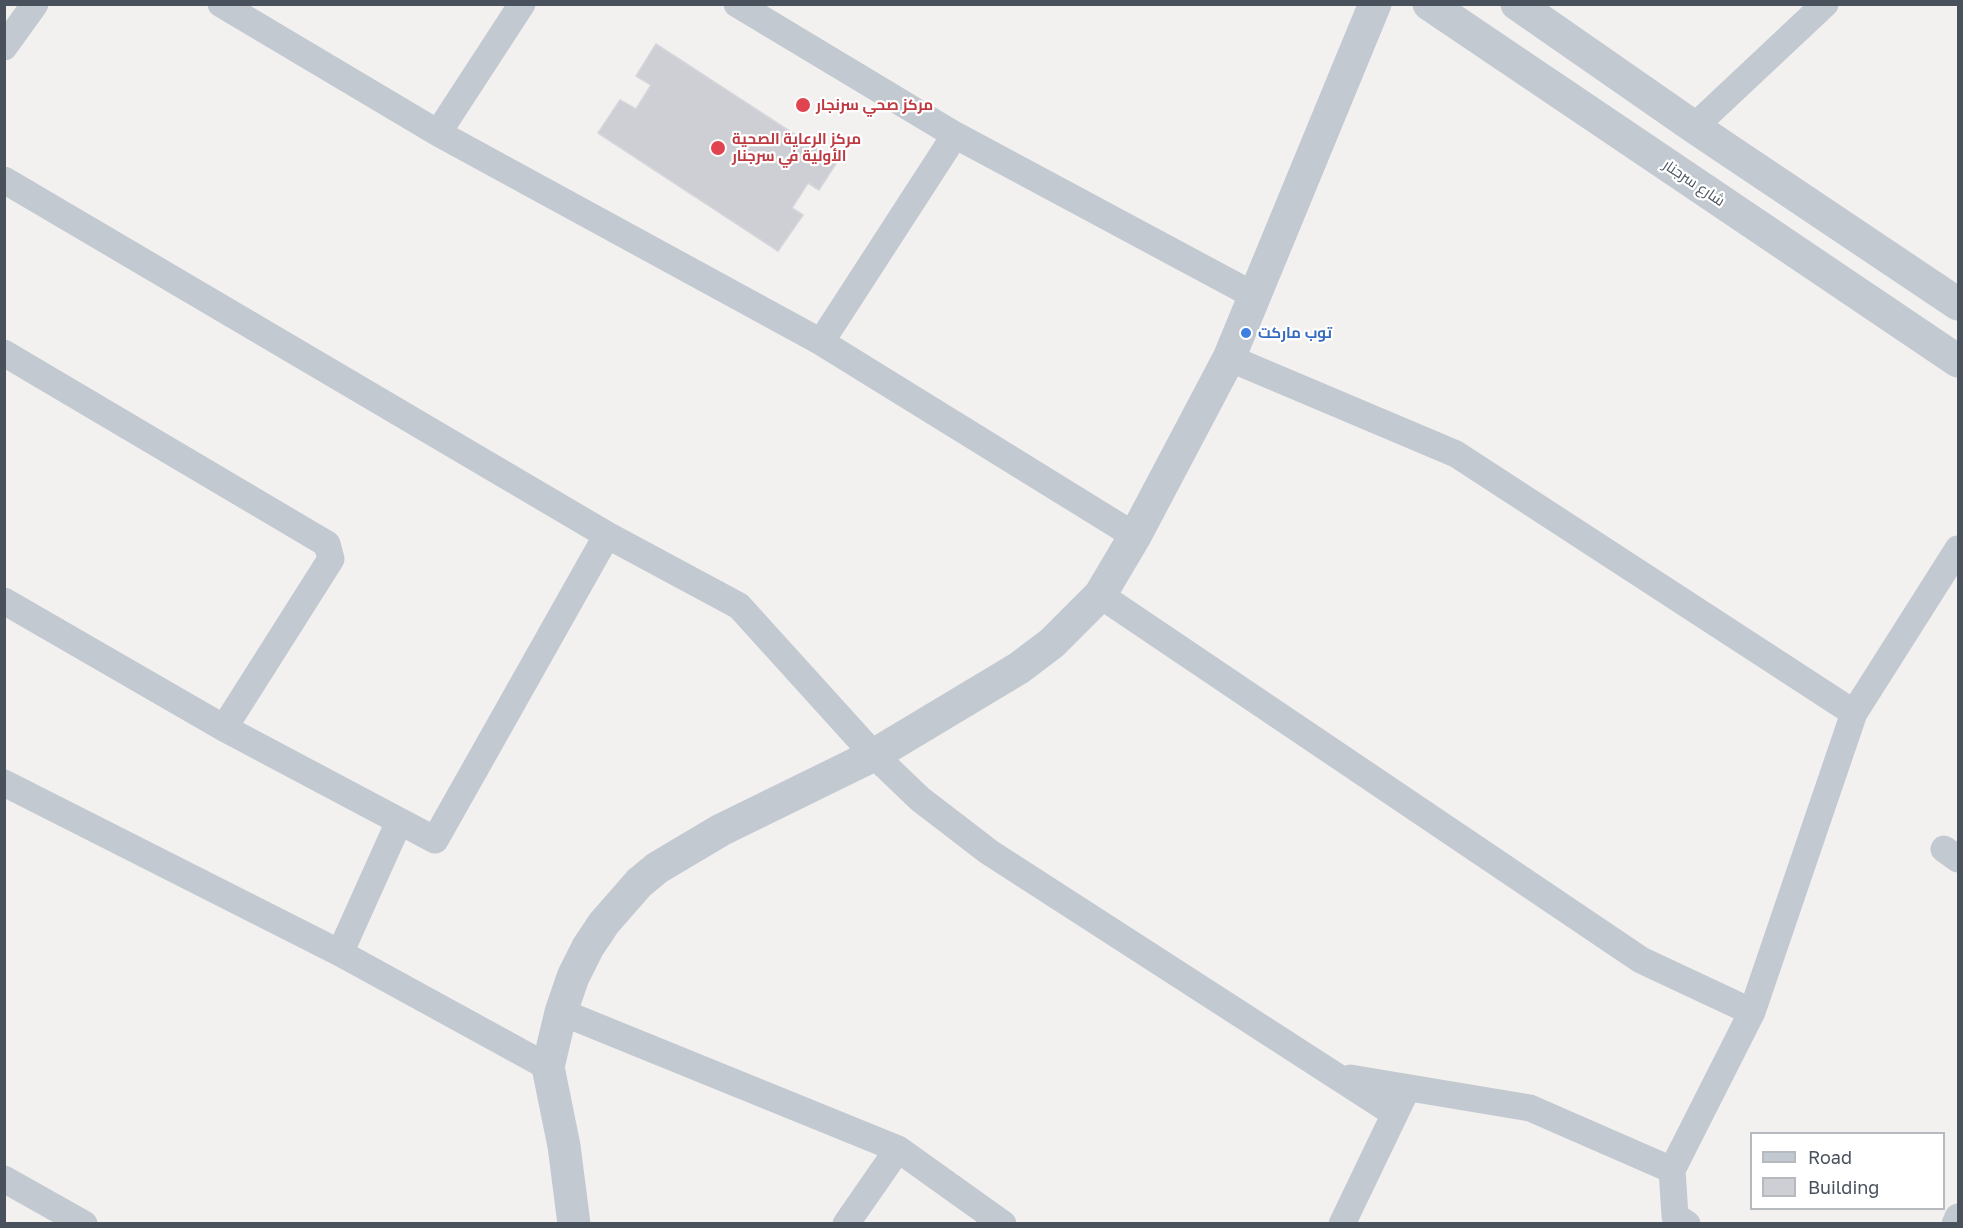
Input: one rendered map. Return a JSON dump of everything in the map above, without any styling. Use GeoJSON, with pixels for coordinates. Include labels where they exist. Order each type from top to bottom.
{"type":"FeatureCollection","features":[{"type":"Feature","properties":{"kind":"street"},"geometry":{"type":"LineString","coordinates":[[4,47],[35,4]]}},
{"type":"Feature","properties":{"kind":"street"},"geometry":{"type":"LineString","coordinates":[[221,4],[438,133],[822,342],[1135,536]]}},
{"type":"Feature","properties":{"kind":"street"},"geometry":{"type":"LineString","coordinates":[[438,133],[522,4]]}},
{"type":"Feature","properties":{"kind":"street"},"geometry":{"type":"LineString","coordinates":[[737,4],[955,135],[1255,296]]}},
{"type":"Feature","properties":{"kind":"street"},"geometry":{"type":"LineString","coordinates":[[573,1224],[564,1146],[548,1067],[561,1012],[573,977],[588,947],[619,903],[657,868],[721,830],[874,755],[1018,668],[1052,643],[1100,595],[1135,536],[1229,358],[1375,4]]}},
{"type":"Feature","properties":{"kind":"street","name":"شارع سرجنار"},"geometry":{"type":"LineString","coordinates":[[1429,4],[1959,361]]}},
{"type":"Feature","properties":{"kind":"street"},"geometry":{"type":"LineString","coordinates":[[1517,4],[1694,127],[1959,304]]}},
{"type":"Feature","properties":{"kind":"street"},"geometry":{"type":"LineString","coordinates":[[1694,127],[1825,4]]}},
{"type":"Feature","properties":{"kind":"street"},"geometry":{"type":"LineString","coordinates":[[822,342],[955,135]]}},
{"type":"Feature","properties":{"kind":"street"},"geometry":{"type":"LineString","coordinates":[[4,180],[607,535],[739,606],[874,755],[920,799],[989,852],[1395,1114]]}},
{"type":"Feature","properties":{"kind":"street"},"geometry":{"type":"LineString","coordinates":[[1827,272],[1852,233]]}},
{"type":"Feature","properties":{"kind":"street"},"geometry":{"type":"LineString","coordinates":[[4,353],[327,544],[331,559],[224,728]]}},
{"type":"Feature","properties":{"kind":"street"},"geometry":{"type":"LineString","coordinates":[[1229,358],[1456,454],[1854,713]]}},
{"type":"Feature","properties":{"kind":"street"},"geometry":{"type":"LineString","coordinates":[[4,601],[224,728],[435,840],[607,535]]}},
{"type":"Feature","properties":{"kind":"street"},"geometry":{"type":"LineString","coordinates":[[1687,1224],[1675,1216],[1672,1170],[1752,1012],[1854,713],[1959,549]]}},
{"type":"Feature","properties":{"kind":"street"},"geometry":{"type":"LineString","coordinates":[[1100,595],[1641,960],[1752,1012]]}},
{"type":"Feature","properties":{"kind":"street"},"geometry":{"type":"LineString","coordinates":[[4,783],[340,953],[548,1067]]}},
{"type":"Feature","properties":{"kind":"street"},"geometry":{"type":"LineString","coordinates":[[340,953],[399,822]]}},
{"type":"Feature","properties":{"kind":"street"},"geometry":{"type":"LineString","coordinates":[[561,1012],[898,1149],[1003,1224]]}},
{"type":"Feature","properties":{"kind":"street"},"geometry":{"type":"LineString","coordinates":[[1339,1076],[1530,1108],[1672,1170]]}},
{"type":"Feature","properties":{"kind":"street"},"geometry":{"type":"LineString","coordinates":[[1342,1224],[1407,1088]]}},
{"type":"Feature","properties":{"kind":"street"},"geometry":{"type":"LineString","coordinates":[[846,1224],[898,1149]]}},
{"type":"Feature","properties":{"kind":"street"},"geometry":{"type":"LineString","coordinates":[[4,1179],[84,1224]]}},
{"type":"Feature","properties":{"kind":"street"},"geometry":{"type":"LineString","coordinates":[[1955,1224],[1959,1217]]}},
{"type":"Feature","properties":{"kind":"building","name":"مركز الرعاية الصحية الأولية في سرجنار"},"geometry":{"type":"Polygon","coordinates":[[[656,44],[837,162],[819,190],[808,183],[792,208],[803,215],[778,251],[598,133],[620,100],[636,109],[651,85],[636,76],[656,44]]]}},
{"type":"Feature","properties":{"kind":"place","name":"مركز صحي سرنجار"},"geometry":{"type":"Point","coordinates":[803,105]}},
{"type":"Feature","properties":{"kind":"place","name":"مركز الرعاية الصحية الأولية في سرجنار"},"geometry":{"type":"Point","coordinates":[718,148]}},
{"type":"Feature","properties":{"kind":"place","name":"توب ماركت"},"geometry":{"type":"Point","coordinates":[1246,333]}}]}
